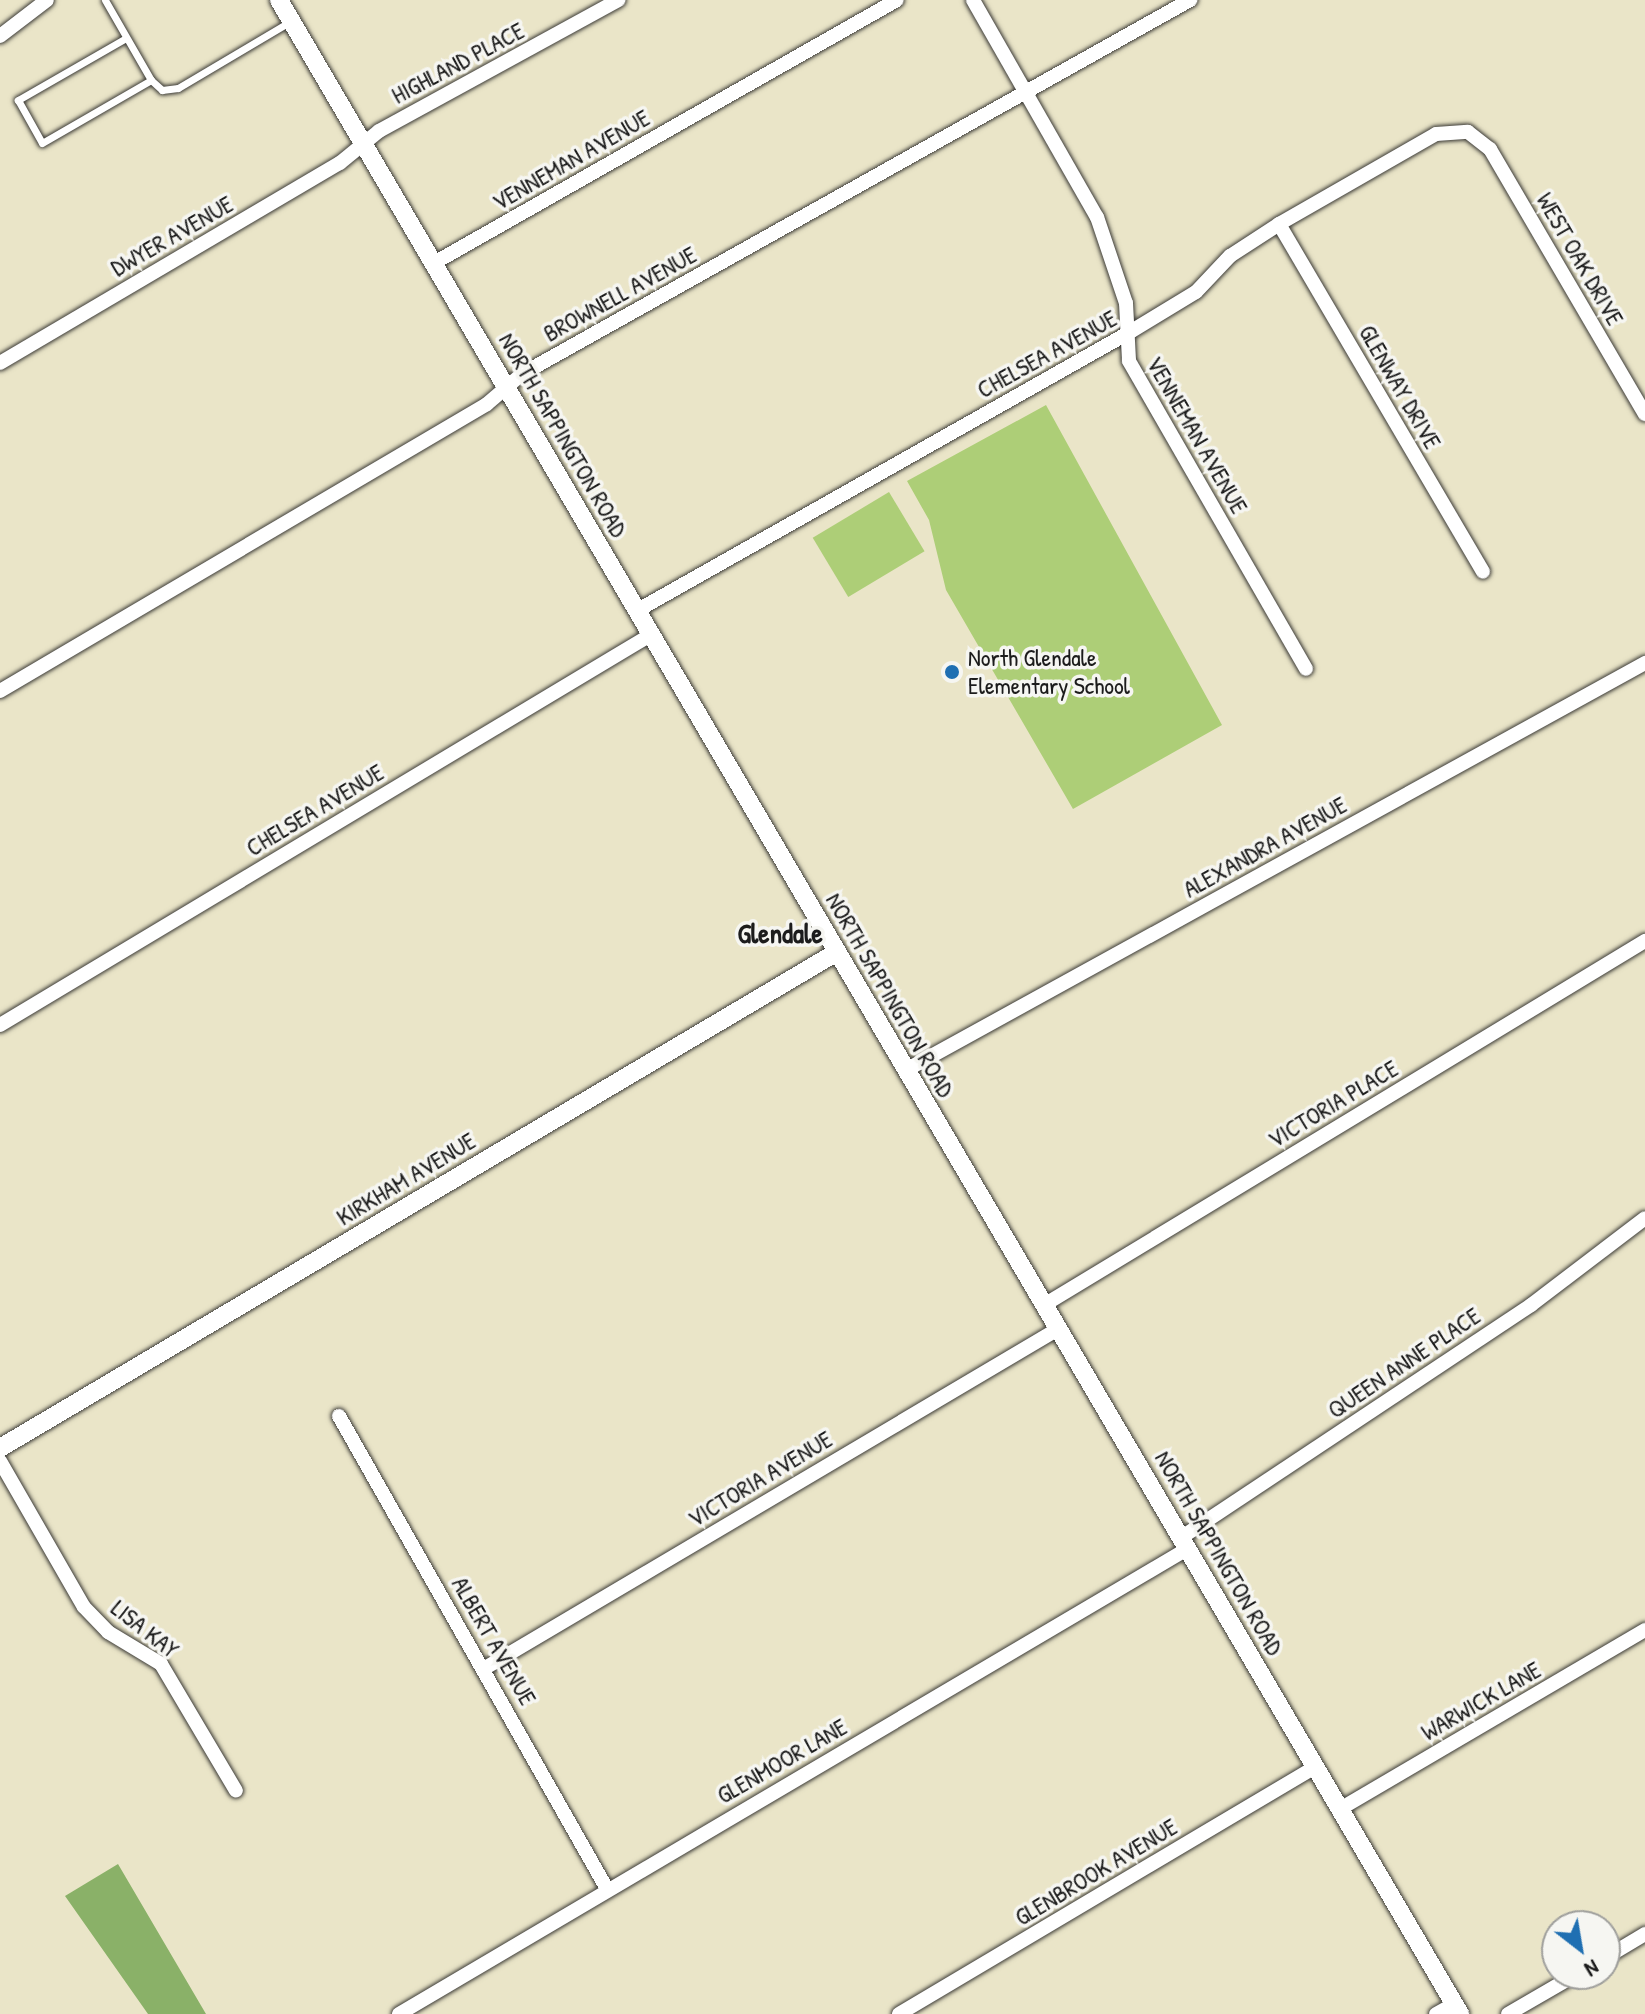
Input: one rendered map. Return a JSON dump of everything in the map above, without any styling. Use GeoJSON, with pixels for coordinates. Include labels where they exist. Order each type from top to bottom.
{"type":"FeatureCollection","features":[{"type":"Feature","properties":{"kind":"street"},"geometry":{"type":"LineString","coordinates":[[0,36],[47,0]]}},
{"type":"Feature","properties":{"kind":"street","name":"NORTH SAPPINGTON ROAD"},"geometry":{"type":"LineString","coordinates":[[279,0],[1186,1542],[1457,2009]]}},
{"type":"Feature","properties":{"kind":"street","name":"HIGHLAND PLACE"},"geometry":{"type":"LineString","coordinates":[[364,144],[379,131],[618,0]]}},
{"type":"Feature","properties":{"kind":"street","name":"VENNEMAN AVENUE"},"geometry":{"type":"LineString","coordinates":[[434,263],[897,0]]}},
{"type":"Feature","properties":{"kind":"street","name":"VENNEMAN AVENUE"},"geometry":{"type":"LineString","coordinates":[[973,0],[1097,217],[1130,332],[1129,361],[1306,669]]}},
{"type":"Feature","properties":{"kind":"street","name":"BROWNELL AVENUE"},"geometry":{"type":"LineString","coordinates":[[0,691],[487,404],[506,387],[1190,0]]}},
{"type":"Feature","properties":{"kind":"street","name":"CHELSEA AVENUE"},"geometry":{"type":"LineString","coordinates":[[638,610],[1130,332],[1196,292],[1230,256],[1279,224],[1436,134],[1468,132]]}},
{"type":"Feature","properties":{"kind":"street","name":"WEST OAK DRIVE"},"geometry":{"type":"LineString","coordinates":[[1468,132],[1490,149],[1645,414]]}},
{"type":"Feature","properties":{"kind":"street","name":"DWYER AVENUE"},"geometry":{"type":"LineString","coordinates":[[0,363],[364,144]]}},
{"type":"Feature","properties":{"kind":"street","name":"GLENWAY DRIVE"},"geometry":{"type":"LineString","coordinates":[[1279,224],[1483,572]]}},
{"type":"Feature","properties":{"kind":"street","name":"CHELSEA AVENUE"},"geometry":{"type":"LineString","coordinates":[[0,1025],[652,634]]}},
{"type":"Feature","properties":{"kind":"street","name":"ALEXANDRA AVENUE"},"geometry":{"type":"LineString","coordinates":[[906,1070],[1645,663]]}},
{"type":"Feature","properties":{"kind":"street","name":"VICTORIA PLACE"},"geometry":{"type":"LineString","coordinates":[[1044,1305],[1645,941]]}},
{"type":"Feature","properties":{"kind":"street","name":"KIRKHAM AVENUE"},"geometry":{"type":"LineString","coordinates":[[0,1448],[837,952]]}},
{"type":"Feature","properties":{"kind":"street","name":"QUEEN ANNE PLACE"},"geometry":{"type":"LineString","coordinates":[[1186,1542],[1531,1305],[1645,1218]]}},
{"type":"Feature","properties":{"kind":"street","name":"VICTORIA AVENUE"},"geometry":{"type":"LineString","coordinates":[[485,1668],[1058,1329]]}},
{"type":"Feature","properties":{"kind":"street","name":"ALBERT AVENUE"},"geometry":{"type":"LineString","coordinates":[[339,1416],[485,1668],[607,1889]]}},
{"type":"Feature","properties":{"kind":"street","name":"LISA KAY"},"geometry":{"type":"LineString","coordinates":[[0,1461],[84,1607],[108,1632],[161,1664],[236,1791]]}},
{"type":"Feature","properties":{"kind":"street","name":"GLENMOOR LANE"},"geometry":{"type":"LineString","coordinates":[[399,2014],[1186,1542]]}},
{"type":"Feature","properties":{"kind":"street","name":"WARWICK LANE"},"geometry":{"type":"LineString","coordinates":[[1340,1809],[1645,1630]]}},
{"type":"Feature","properties":{"kind":"street","name":"GLENBROOK AVENUE"},"geometry":{"type":"LineString","coordinates":[[899,2014],[1315,1767]]}},
{"type":"Feature","properties":{"kind":"street"},"geometry":{"type":"LineString","coordinates":[[1621,1948],[1645,1934]]}},
{"type":"Feature","properties":{"kind":"street"},"geometry":{"type":"LineString","coordinates":[[1508,2014],[1549,1990]]}},
{"type":"Feature","properties":{"kind":"street"},"geometry":{"type":"LineString","coordinates":[[1436,2014],[1457,2009]]}},
{"type":"Feature","properties":{"kind":"lane"},"geometry":{"type":"LineString","coordinates":[[105,0],[151,80],[162,90],[178,88],[291,21]]}},
{"type":"Feature","properties":{"kind":"lane"},"geometry":{"type":"LineString","coordinates":[[126,38],[18,100],[42,143],[151,80]]}},
{"type":"Feature","properties":{"kind":"green space"},"geometry":{"type":"Polygon","coordinates":[[[1046,405],[1222,725],[1073,809],[946,590],[929,520],[907,481],[1046,405]]]}},
{"type":"Feature","properties":{"kind":"green space"},"geometry":{"type":"Polygon","coordinates":[[[889,492],[925,551],[848,597],[813,538],[889,492]]]}},
{"type":"Feature","properties":{"kind":"green space"},"geometry":{"type":"Polygon","coordinates":[[[118,1864],[206,2014],[148,2014],[65,1896],[118,1864]]]}},
{"type":"Feature","properties":{"kind":"place","name":"North Glendale Elementary School"},"geometry":{"type":"Point","coordinates":[952,672]}},
{"type":"Feature","properties":{"kind":"district","name":"Glendale"},"geometry":{"type":"Point","coordinates":[780,933]}}]}
